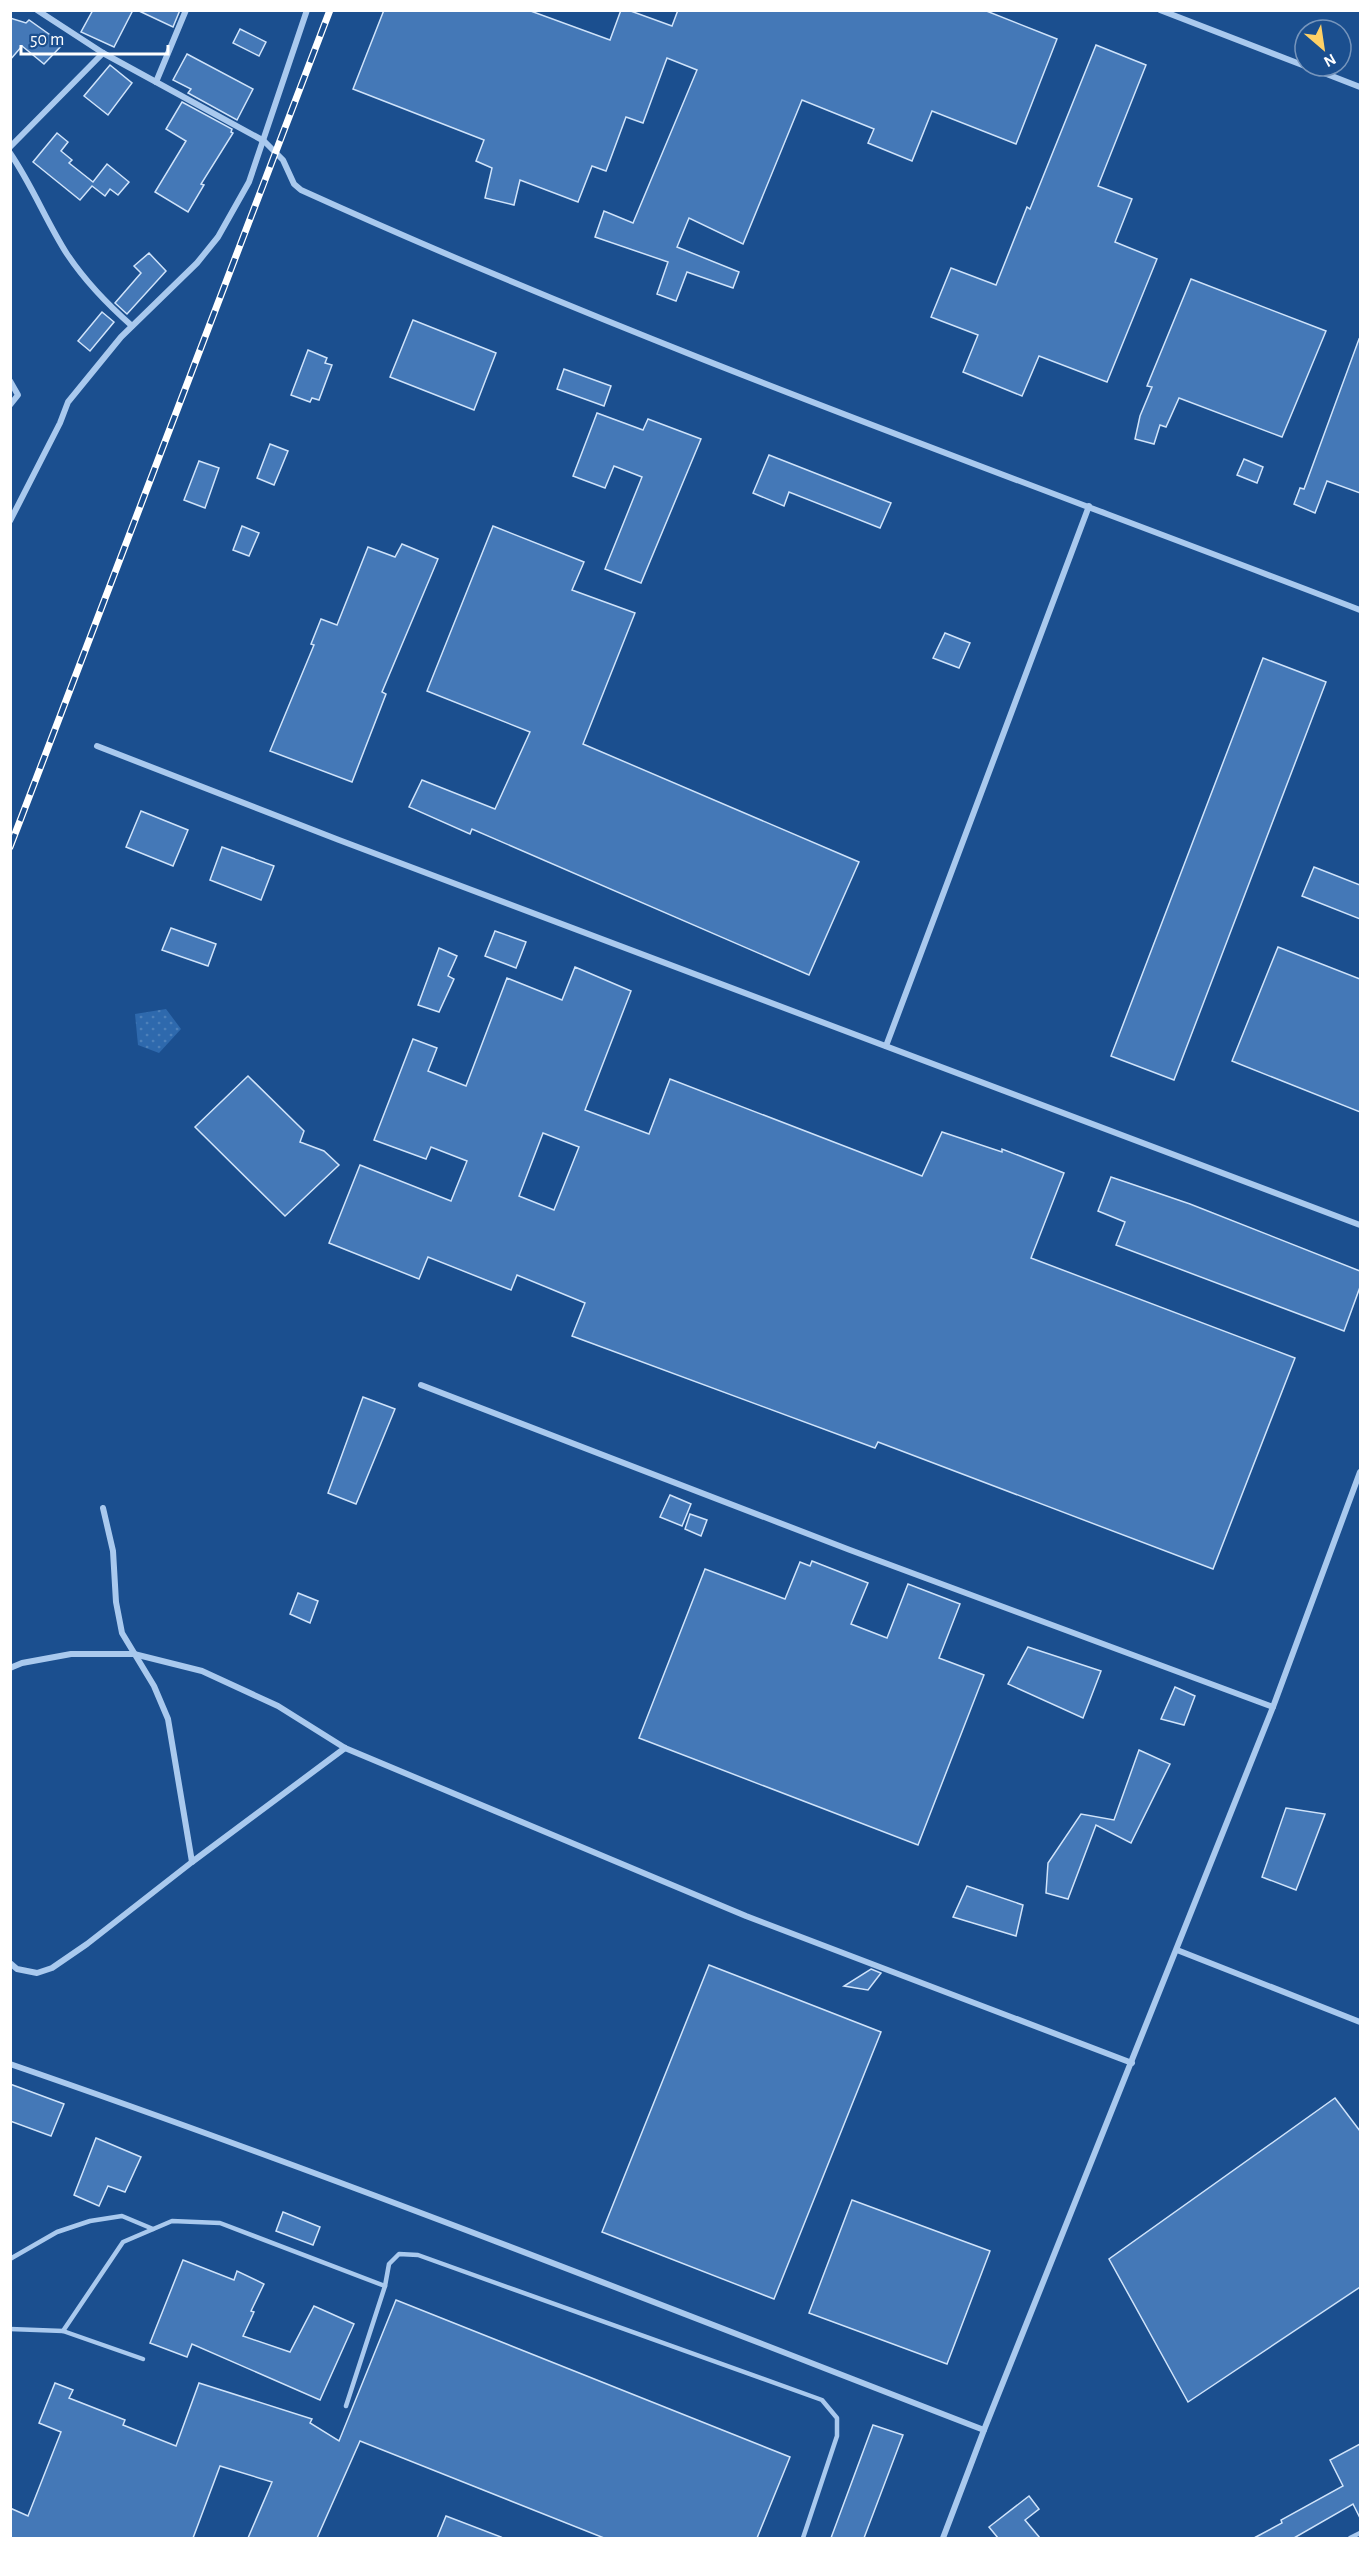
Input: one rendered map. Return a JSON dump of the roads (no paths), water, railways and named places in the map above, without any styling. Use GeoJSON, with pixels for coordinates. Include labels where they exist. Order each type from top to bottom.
{"type":"FeatureCollection","features":[{"type":"Feature","properties":{"kind":"street"},"geometry":{"type":"LineString","coordinates":[[37,10],[104,53],[264,141],[283,160],[294,184],[301,190],[440,253],[764,384],[1360,610]]}},
{"type":"Feature","properties":{"kind":"street"},"geometry":{"type":"LineString","coordinates":[[156,82],[186,10]]}},
{"type":"Feature","properties":{"kind":"street"},"geometry":{"type":"LineString","coordinates":[[10,521],[60,423],[68,402],[132,326],[198,263],[219,237],[249,182],[307,10]]}},
{"type":"Feature","properties":{"kind":"street"},"geometry":{"type":"LineString","coordinates":[[1160,10],[1293,61]]}},
{"type":"Feature","properties":{"kind":"street"},"geometry":{"type":"LineString","coordinates":[[10,147],[104,53]]}},
{"type":"Feature","properties":{"kind":"street"},"geometry":{"type":"LineString","coordinates":[[1337,78],[1360,87]]}},
{"type":"Feature","properties":{"kind":"street"},"geometry":{"type":"LineString","coordinates":[[10,153],[25,174],[67,252],[101,297],[132,326]]}},
{"type":"Feature","properties":{"kind":"street"},"geometry":{"type":"LineString","coordinates":[[10,381],[18,395],[10,405]]}},
{"type":"Feature","properties":{"kind":"street"},"geometry":{"type":"LineString","coordinates":[[886,1046],[1089,506]]}},
{"type":"Feature","properties":{"kind":"street"},"geometry":{"type":"LineString","coordinates":[[97,746],[1360,1225]]}},
{"type":"Feature","properties":{"kind":"street"},"geometry":{"type":"LineString","coordinates":[[421,1384],[850,1550],[1273,1707]]}},
{"type":"Feature","properties":{"kind":"street"},"geometry":{"type":"LineString","coordinates":[[943,2538],[1273,1707],[1360,1472]]}},
{"type":"Feature","properties":{"kind":"street"},"geometry":{"type":"LineString","coordinates":[[103,1508],[113,1551],[122,1633],[154,1686],[168,1719],[192,1862]]}},
{"type":"Feature","properties":{"kind":"street"},"geometry":{"type":"LineString","coordinates":[[10,1668],[22,1663],[71,1654],[134,1654],[202,1671],[278,1706],[345,1748],[746,1916],[1132,2063]]}},
{"type":"Feature","properties":{"kind":"street"},"geometry":{"type":"LineString","coordinates":[[10,1963],[16,1970],[37,1972],[52,1968],[87,1944],[345,1748]]}},
{"type":"Feature","properties":{"kind":"street"},"geometry":{"type":"LineString","coordinates":[[1177,1950],[1360,2022]]}},
{"type":"Feature","properties":{"kind":"street"},"geometry":{"type":"LineString","coordinates":[[10,2064],[230,2142],[594,2279],[984,2430]]}},
{"type":"Feature","properties":{"kind":"lane"},"geometry":{"type":"LineString","coordinates":[[10,2259],[57,2232],[90,2221],[122,2216],[153,2229]]}},
{"type":"Feature","properties":{"kind":"lane"},"geometry":{"type":"LineString","coordinates":[[63,2331],[123,2242],[172,2221],[220,2223],[385,2286]]}},
{"type":"Feature","properties":{"kind":"lane"},"geometry":{"type":"LineString","coordinates":[[346,2406],[385,2286],[389,2264],[399,2254],[418,2255],[822,2400],[837,2418],[837,2436],[803,2538]]}},
{"type":"Feature","properties":{"kind":"lane"},"geometry":{"type":"LineString","coordinates":[[10,2329],[63,2331],[143,2359]]}},
{"type":"Feature","properties":{"kind":"lane"},"geometry":{"type":"LineString","coordinates":[[1350,2538],[1360,2533]]}},
{"type":"Feature","properties":{"kind":"railway"},"geometry":{"type":"LineString","coordinates":[[10,847],[330,10]]}}]}
